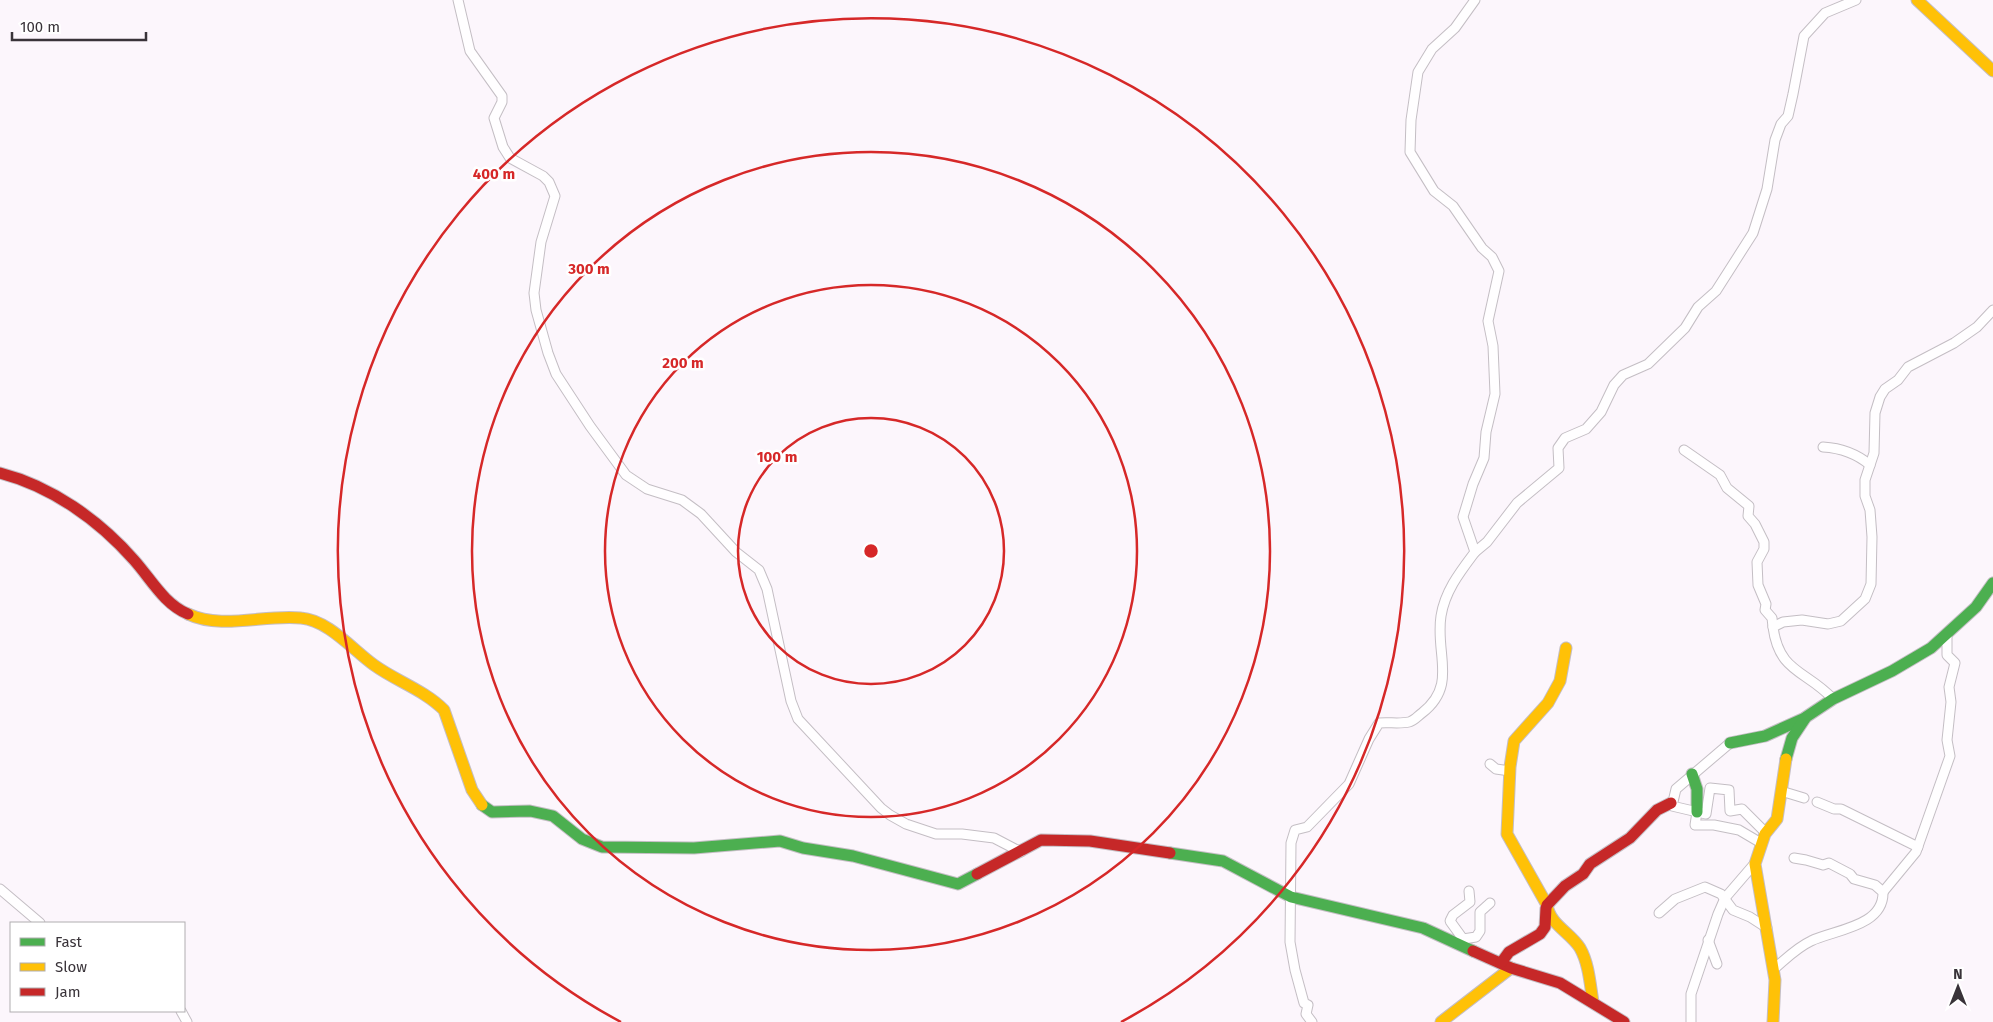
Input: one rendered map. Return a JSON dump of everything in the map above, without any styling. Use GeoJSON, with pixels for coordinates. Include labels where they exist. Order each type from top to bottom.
{"type":"FeatureCollection","features":[{"type":"Feature","properties":{"kind":"street"},"geometry":{"type":"LineString","coordinates":[[458,0],[470,51],[502,96],[494,122],[506,152],[514,162],[543,176],[549,182],[555,196],[541,242],[534,302],[551,364],[590,426],[626,474],[647,489],[682,500],[701,514],[736,552],[759,570],[767,589],[791,701],[798,718],[881,808],[906,824],[936,834],[962,834],[994,838],[1021,852]]}},
{"type":"Feature","properties":{"kind":"street"},"geometry":{"type":"LineString","coordinates":[[1475,0],[1455,28],[1432,49],[1418,72],[1411,120],[1410,152],[1434,191],[1453,206],[1482,248],[1492,258],[1499,271],[1488,320],[1494,346],[1495,394],[1486,432],[1484,458],[1472,484],[1463,517],[1475,552]]}},
{"type":"Feature","properties":{"kind":"street"},"geometry":{"type":"LineString","coordinates":[[1312,1022],[1306,1014],[1308,1005],[1304,1004],[1290,942],[1291,843],[1295,830],[1306,827],[1350,784],[1369,738],[1378,723],[1411,722],[1428,709],[1444,684],[1444,665],[1440,650],[1441,615],[1456,574],[1475,552],[1487,542],[1516,503],[1559,468],[1558,448],[1565,438],[1586,429],[1601,412],[1614,385],[1623,375],[1648,364],[1685,328],[1698,307],[1716,291],[1753,233],[1767,189],[1775,140],[1781,124],[1788,116],[1804,36],[1825,13],[1856,0]]}},
{"type":"Feature","properties":{"kind":"street"},"geometry":{"type":"LineString","coordinates":[[1917,0],[1993,71]]}},
{"type":"Feature","properties":{"kind":"street"},"geometry":{"type":"LineString","coordinates":[[1774,627],[1783,622],[1802,620],[1828,624],[1841,621],[1865,599],[1871,584],[1871,570],[1870,510],[1865,496],[1864,480],[1874,453],[1875,413],[1885,389],[1898,380],[1908,366],[1954,343],[1977,327],[1993,310]]}},
{"type":"Feature","properties":{"kind":"street"},"geometry":{"type":"LineString","coordinates":[[1823,447],[1836,448],[1850,453],[1870,465]]}},
{"type":"Feature","properties":{"kind":"street"},"geometry":{"type":"LineString","coordinates":[[1684,450],[1720,475],[1727,488],[1749,506],[1748,516],[1755,524],[1764,542],[1764,549],[1758,562],[1758,586],[1766,604],[1766,610],[1772,618],[1776,644],[1786,663],[1821,687],[1833,699]]}},
{"type":"Feature","properties":{"kind":"street"},"geometry":{"type":"LineString","coordinates":[[0,473],[34,484],[64,501],[130,555],[167,602],[182,613],[199,620],[209,621],[286,617],[304,618],[336,634],[374,665],[435,701],[444,710],[450,722],[462,764],[477,801],[484,808],[492,812],[530,811],[553,816],[582,839],[602,847],[694,848],[780,841],[803,848],[853,856],[958,884],[1041,840],[1090,841],[1223,861],[1291,897],[1424,928],[1461,941],[1506,966],[1560,983],[1624,1022]]}},
{"type":"Feature","properties":{"kind":"street"},"geometry":{"type":"LineString","coordinates":[[1441,1022],[1506,966],[1509,952],[1540,934],[1546,927],[1547,906],[1565,886],[1583,874],[1590,864],[1630,838],[1657,810],[1671,803],[1676,789],[1692,774],[1707,765],[1730,743],[1765,736],[1806,717],[1833,699],[1892,671],[1947,635],[1976,606],[1993,583]]}},
{"type":"Feature","properties":{"kind":"street"},"geometry":{"type":"LineString","coordinates":[[1774,969],[1787,956],[1805,944],[1846,930],[1873,915],[1883,899],[1883,892],[1910,861],[1918,847],[1920,836],[1950,756],[1947,740],[1950,710],[1949,687],[1954,663],[1947,655],[1947,635]]}},
{"type":"Feature","properties":{"kind":"street"},"geometry":{"type":"LineString","coordinates":[[1566,648],[1560,681],[1548,703],[1514,741],[1510,771],[1507,834],[1559,926],[1577,944],[1584,956],[1593,1002]]}},
{"type":"Feature","properties":{"kind":"street"},"geometry":{"type":"LineString","coordinates":[[1691,1022],[1691,994],[1708,940],[1725,898],[1756,862],[1763,838],[1778,819],[1788,748],[1792,738],[1806,717]]}},
{"type":"Feature","properties":{"kind":"street"},"geometry":{"type":"LineString","coordinates":[[1490,764],[1496,769],[1510,771]]}},
{"type":"Feature","properties":{"kind":"street"},"geometry":{"type":"LineString","coordinates":[[1692,774],[1698,789],[1695,825],[1714,825],[1739,830],[1763,838]]}},
{"type":"Feature","properties":{"kind":"street"},"geometry":{"type":"LineString","coordinates":[[1671,803],[1672,806],[1706,814],[1710,788],[1729,790],[1730,811],[1742,809],[1763,838]]}},
{"type":"Feature","properties":{"kind":"street"},"geometry":{"type":"LineString","coordinates":[[1781,791],[1804,798]]}},
{"type":"Feature","properties":{"kind":"street"},"geometry":{"type":"LineString","coordinates":[[1817,802],[1834,809],[1841,809],[1918,847]]}},
{"type":"Feature","properties":{"kind":"street"},"geometry":{"type":"LineString","coordinates":[[1794,858],[1822,865],[1829,864],[1845,871],[1854,879],[1875,885],[1883,892]]}},
{"type":"Feature","properties":{"kind":"street"},"geometry":{"type":"LineString","coordinates":[[1756,862],[1776,980],[1773,1022]]}},
{"type":"Feature","properties":{"kind":"street"},"geometry":{"type":"LineString","coordinates":[[1658,913],[1675,898],[1705,887],[1713,889],[1725,898],[1733,910],[1750,917],[1767,928]]}},
{"type":"Feature","properties":{"kind":"street"},"geometry":{"type":"LineString","coordinates":[[0,889],[39,922]]}},
{"type":"Feature","properties":{"kind":"street"},"geometry":{"type":"LineString","coordinates":[[1461,941],[1450,921],[1453,915],[1470,902],[1469,891]]}},
{"type":"Feature","properties":{"kind":"street"},"geometry":{"type":"LineString","coordinates":[[1461,941],[1476,937],[1480,931],[1480,912],[1490,903]]}},
{"type":"Feature","properties":{"kind":"street"},"geometry":{"type":"LineString","coordinates":[[1708,940],[1717,964]]}},
{"type":"Feature","properties":{"kind":"traffic: fast"},"geometry":{"type":"LineString","coordinates":[[1786,759],[1792,738],[1806,717],[1833,699],[1892,671],[1931,648],[1976,607],[1993,583]]}},
{"type":"Feature","properties":{"kind":"traffic: fast"},"geometry":{"type":"LineString","coordinates":[[1730,743],[1765,736],[1805,718]]}},
{"type":"Feature","properties":{"kind":"traffic: fast"},"geometry":{"type":"LineString","coordinates":[[1692,774],[1697,789],[1697,812]]}},
{"type":"Feature","properties":{"kind":"traffic: fast"},"geometry":{"type":"LineString","coordinates":[[482,805],[492,812],[530,811],[553,816],[582,839],[602,847],[694,848],[780,841],[803,848],[853,856],[958,884],[977,874]]}},
{"type":"Feature","properties":{"kind":"traffic: fast"},"geometry":{"type":"LineString","coordinates":[[1170,853],[1223,861],[1291,897],[1423,928],[1473,951]]}},
{"type":"Feature","properties":{"kind":"traffic: slow"},"geometry":{"type":"LineString","coordinates":[[1917,0],[1993,71]]}},
{"type":"Feature","properties":{"kind":"traffic: slow"},"geometry":{"type":"LineString","coordinates":[[188,614],[201,619],[215,621],[287,617],[311,620],[321,624],[374,665],[419,691],[444,710],[472,790],[482,805]]}},
{"type":"Feature","properties":{"kind":"traffic: slow"},"geometry":{"type":"LineString","coordinates":[[1566,648],[1560,681],[1548,703],[1514,741],[1510,767],[1507,834],[1547,905],[1552,918],[1580,948],[1587,967],[1593,1002]]}},
{"type":"Feature","properties":{"kind":"traffic: slow"},"geometry":{"type":"LineString","coordinates":[[1773,1022],[1775,980],[1755,864],[1765,834],[1777,819],[1786,759]]}},
{"type":"Feature","properties":{"kind":"traffic: slow"},"geometry":{"type":"LineString","coordinates":[[1441,1022],[1511,968]]}},
{"type":"Feature","properties":{"kind":"traffic: jam"},"geometry":{"type":"LineString","coordinates":[[0,473],[38,486],[90,518],[120,545],[165,598],[179,610],[188,614]]}},
{"type":"Feature","properties":{"kind":"traffic: jam"},"geometry":{"type":"LineString","coordinates":[[1547,905],[1565,886],[1583,874],[1590,864],[1630,838],[1657,810],[1671,803]]}},
{"type":"Feature","properties":{"kind":"traffic: jam"},"geometry":{"type":"LineString","coordinates":[[977,874],[1041,840],[1090,841],[1170,853]]}},
{"type":"Feature","properties":{"kind":"traffic: jam"},"geometry":{"type":"LineString","coordinates":[[1501,963],[1509,952],[1540,934],[1545,927],[1546,908]]}},
{"type":"Feature","properties":{"kind":"traffic: jam"},"geometry":{"type":"LineString","coordinates":[[1473,951],[1511,968],[1560,983],[1624,1022]]}}]}
